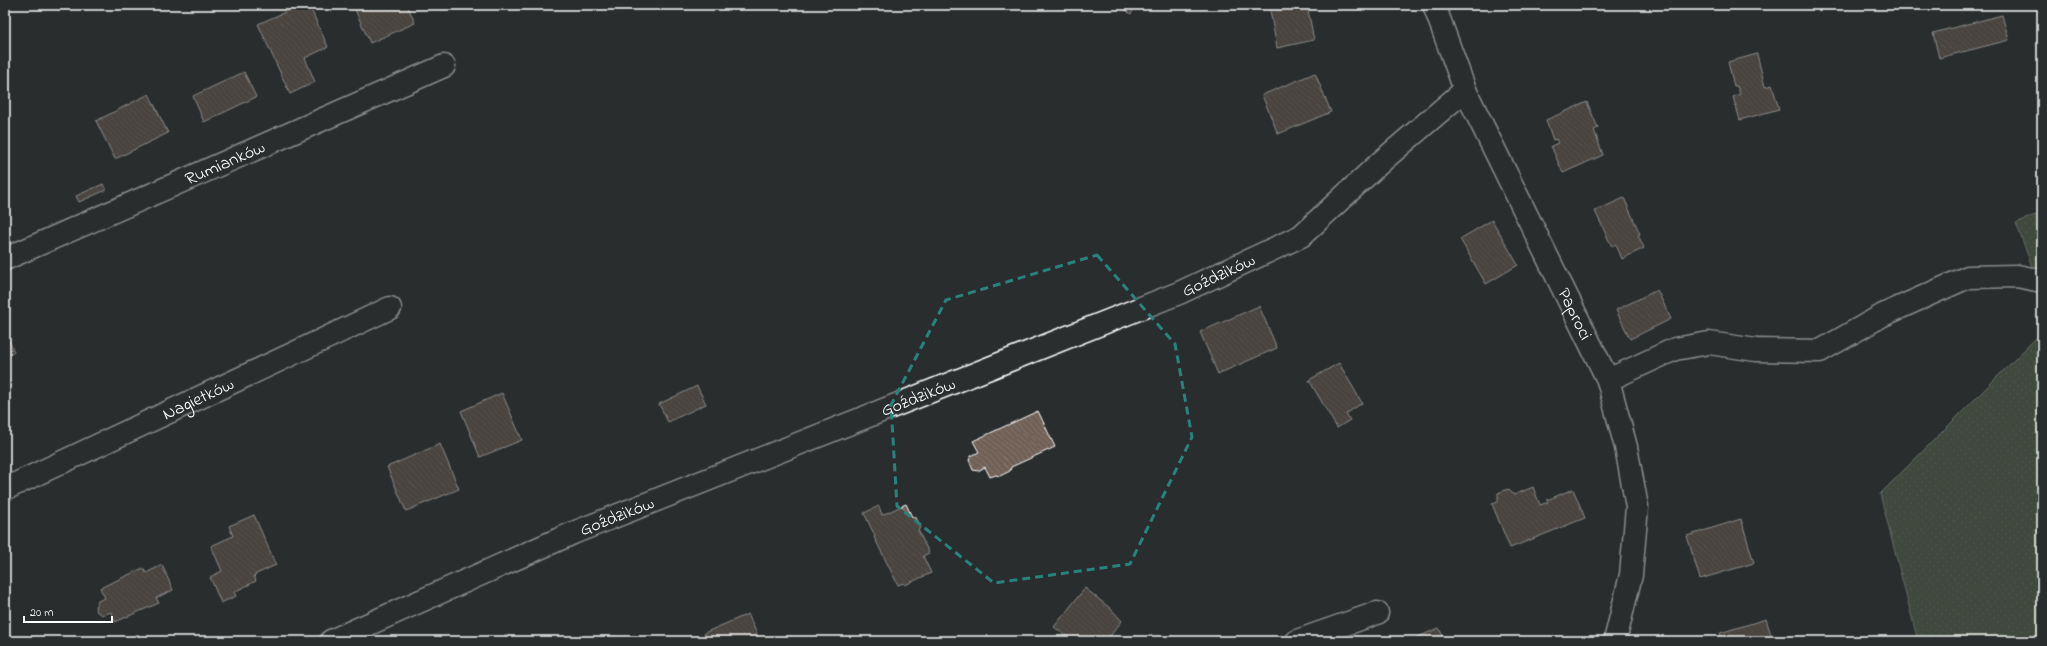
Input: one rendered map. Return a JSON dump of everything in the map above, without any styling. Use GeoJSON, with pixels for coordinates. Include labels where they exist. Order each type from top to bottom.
{"type":"FeatureCollection","features":[{"type":"Feature","properties":{"kind":"street","name":"Paproci"},"geometry":{"type":"LineString","coordinates":[[1434,5],[1465,90],[1608,380],[1626,447],[1637,507],[1630,575],[1615,641]]}},
{"type":"Feature","properties":{"kind":"street","name":"Rumianków"},"geometry":{"type":"LineString","coordinates":[[5,259],[444,66]]}},
{"type":"Feature","properties":{"kind":"street","name":"Goździków"},"geometry":{"type":"LineString","coordinates":[[331,641],[573,533],[1179,293],[1301,236],[1382,161],[1465,90]]}},
{"type":"Feature","properties":{"kind":"street"},"geometry":{"type":"LineString","coordinates":[[1608,380],[1675,350],[1709,343],[1756,350],[1820,351],[1882,315],[1968,277],[2017,276],[2042,281]]}},
{"type":"Feature","properties":{"kind":"street","name":"Nagietków"},"geometry":{"type":"LineString","coordinates":[[5,489],[390,308]]}},
{"type":"Feature","properties":{"kind":"street"},"geometry":{"type":"LineString","coordinates":[[1297,641],[1377,613]]}},
{"type":"Feature","properties":{"kind":"highlighted area"},"geometry":{"type":"Polygon","coordinates":[[[1097,255],[1175,344],[1192,437],[1130,564],[994,583],[897,506],[891,405],[946,300],[1097,255]]]}},
{"type":"Feature","properties":{"kind":"green space"},"geometry":{"type":"Polygon","coordinates":[[[2042,212],[2042,294],[2016,223],[2042,212]]]}},
{"type":"Feature","properties":{"kind":"green space"},"geometry":{"type":"Polygon","coordinates":[[[2042,332],[2042,641],[1918,641],[1880,494],[2042,332]]]}},
{"type":"Feature","properties":{"kind":"building"},"geometry":{"type":"Polygon","coordinates":[[[301,5],[309,5],[328,47],[305,58],[315,82],[290,94],[258,24],[301,5]]]}},
{"type":"Feature","properties":{"kind":"building"},"geometry":{"type":"Polygon","coordinates":[[[353,5],[407,5],[415,23],[370,43],[353,5]]]}},
{"type":"Feature","properties":{"kind":"building"},"geometry":{"type":"Polygon","coordinates":[[[1118,5],[1137,5],[1131,14],[1118,5]]]}},
{"type":"Feature","properties":{"kind":"building"},"geometry":{"type":"Polygon","coordinates":[[[1269,5],[1307,5],[1314,40],[1277,48],[1269,5]]]}},
{"type":"Feature","properties":{"kind":"building"},"geometry":{"type":"Polygon","coordinates":[[[2002,15],[2009,40],[1939,58],[1933,33],[2002,15]]]}},
{"type":"Feature","properties":{"kind":"building"},"geometry":{"type":"Polygon","coordinates":[[[1757,54],[1765,87],[1772,85],[1779,109],[1740,120],[1733,97],[1740,94],[1737,86],[1734,86],[1728,62],[1757,54]]]}},
{"type":"Feature","properties":{"kind":"building"},"geometry":{"type":"Polygon","coordinates":[[[244,72],[256,97],[204,122],[193,96],[244,72]]]}},
{"type":"Feature","properties":{"kind":"building"},"geometry":{"type":"Polygon","coordinates":[[[1315,73],[1331,112],[1278,134],[1262,95],[1315,73]]]}},
{"type":"Feature","properties":{"kind":"building"},"geometry":{"type":"Polygon","coordinates":[[[149,94],[168,133],[115,159],[96,121],[149,94]]]}},
{"type":"Feature","properties":{"kind":"building"},"geometry":{"type":"Polygon","coordinates":[[[1587,102],[1598,128],[1594,130],[1603,155],[1563,173],[1551,146],[1558,143],[1556,139],[1553,140],[1546,120],[1587,102]]]}},
{"type":"Feature","properties":{"kind":"building"},"geometry":{"type":"Polygon","coordinates":[[[103,184],[106,190],[79,202],[76,196],[103,184]]]}},
{"type":"Feature","properties":{"kind":"building"},"geometry":{"type":"Polygon","coordinates":[[[1624,198],[1640,234],[1638,235],[1644,248],[1622,259],[1616,245],[1612,247],[1595,211],[1624,198]]]}},
{"type":"Feature","properties":{"kind":"building"},"geometry":{"type":"Polygon","coordinates":[[[1492,220],[1518,265],[1486,284],[1460,239],[1492,220]]]}},
{"type":"Feature","properties":{"kind":"building"},"geometry":{"type":"Polygon","coordinates":[[[1657,290],[1671,319],[1630,339],[1616,310],[1657,290]]]}},
{"type":"Feature","properties":{"kind":"building"},"geometry":{"type":"Polygon","coordinates":[[[1259,306],[1277,348],[1218,374],[1200,332],[1259,306]]]}},
{"type":"Feature","properties":{"kind":"building"},"geometry":{"type":"Polygon","coordinates":[[[5,331],[14,352],[5,356],[5,331]]]}},
{"type":"Feature","properties":{"kind":"building"},"geometry":{"type":"Polygon","coordinates":[[[1339,363],[1362,403],[1346,414],[1350,420],[1337,428],[1309,380],[1339,363]]]}},
{"type":"Feature","properties":{"kind":"building"},"geometry":{"type":"Polygon","coordinates":[[[697,386],[706,404],[668,422],[659,404],[697,386]]]}},
{"type":"Feature","properties":{"kind":"building"},"geometry":{"type":"Polygon","coordinates":[[[502,393],[522,440],[480,457],[461,411],[502,393]]]}},
{"type":"Feature","properties":{"kind":"building"},"geometry":{"type":"Polygon","coordinates":[[[1038,411],[1055,447],[1011,467],[1010,471],[1000,476],[996,475],[990,477],[985,467],[978,471],[973,470],[969,460],[971,456],[979,452],[973,441],[1038,411]]]}},
{"type":"Feature","properties":{"kind":"building"},"geometry":{"type":"Polygon","coordinates":[[[440,444],[459,489],[406,511],[387,467],[440,444]]]}},
{"type":"Feature","properties":{"kind":"building"},"geometry":{"type":"Polygon","coordinates":[[[1533,487],[1540,505],[1548,502],[1547,500],[1573,489],[1585,518],[1510,548],[1492,504],[1498,502],[1498,493],[1508,489],[1514,495],[1533,487]]]}},
{"type":"Feature","properties":{"kind":"building"},"geometry":{"type":"Polygon","coordinates":[[[906,504],[912,517],[915,516],[921,528],[918,530],[929,553],[923,556],[931,573],[905,585],[904,583],[898,585],[874,537],[875,536],[864,513],[879,506],[882,515],[906,504]]]}},
{"type":"Feature","properties":{"kind":"building"},"geometry":{"type":"Polygon","coordinates":[[[254,515],[276,565],[254,575],[256,581],[234,592],[236,596],[221,603],[210,577],[222,571],[211,546],[233,536],[229,526],[254,515]]]}},
{"type":"Feature","properties":{"kind":"building"},"geometry":{"type":"Polygon","coordinates":[[[1741,519],[1754,563],[1700,579],[1687,536],[1741,519]]]}},
{"type":"Feature","properties":{"kind":"building"},"geometry":{"type":"Polygon","coordinates":[[[162,565],[173,590],[156,598],[159,603],[115,622],[111,612],[103,615],[97,612],[95,607],[98,601],[105,598],[100,588],[143,568],[146,573],[162,565]]]}},
{"type":"Feature","properties":{"kind":"building"},"geometry":{"type":"Polygon","coordinates":[[[1085,588],[1111,609],[1122,621],[1106,641],[1072,641],[1054,627],[1085,588]]]}},
{"type":"Feature","properties":{"kind":"building"},"geometry":{"type":"Polygon","coordinates":[[[748,614],[760,641],[708,641],[704,633],[748,614]]]}},
{"type":"Feature","properties":{"kind":"building"},"geometry":{"type":"Polygon","coordinates":[[[1766,619],[1773,641],[1723,641],[1720,633],[1766,619]]]}},
{"type":"Feature","properties":{"kind":"building"},"geometry":{"type":"Polygon","coordinates":[[[1439,628],[1445,641],[1414,641],[1413,639],[1439,628]]]}}]}
